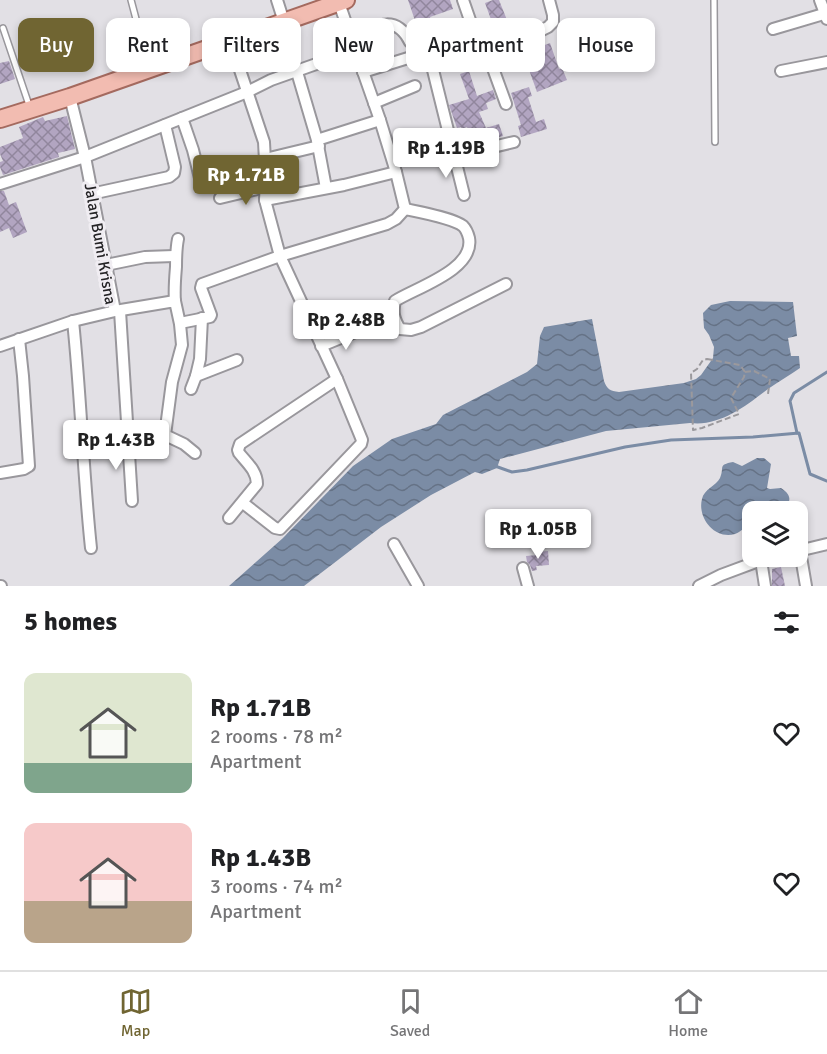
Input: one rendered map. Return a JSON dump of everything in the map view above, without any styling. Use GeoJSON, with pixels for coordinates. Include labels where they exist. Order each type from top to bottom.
{"type":"FeatureCollection","features":[{"type":"Feature","properties":{"kind":"main road"},"geometry":{"type":"LineString","coordinates":[[291,18],[312,6],[342,1]]}},
{"type":"Feature","properties":{"kind":"main road"},"geometry":{"type":"LineString","coordinates":[[0,119],[141,72]]}},
{"type":"Feature","properties":{"kind":"street"},"geometry":{"type":"LineString","coordinates":[[278,0],[283,18]]}},
{"type":"Feature","properties":{"kind":"street"},"geometry":{"type":"LineString","coordinates":[[463,0],[469,18]]}},
{"type":"Feature","properties":{"kind":"street"},"geometry":{"type":"LineString","coordinates":[[545,28],[553,22],[549,0]]}},
{"type":"Feature","properties":{"kind":"street"},"geometry":{"type":"LineString","coordinates":[[773,29],[826,16],[820,0]]}},
{"type":"Feature","properties":{"kind":"street"},"geometry":{"type":"LineString","coordinates":[[342,1],[347,18]]}},
{"type":"Feature","properties":{"kind":"street"},"geometry":{"type":"LineString","coordinates":[[781,71],[827,62]]}},
{"type":"Feature","properties":{"kind":"street"},"geometry":{"type":"LineString","coordinates":[[240,72],[262,135],[265,159],[265,200],[280,256],[337,379],[361,436],[362,444],[280,529],[275,528],[243,503]]}},
{"type":"Feature","properties":{"kind":"street"},"geometry":{"type":"LineString","coordinates":[[0,183],[85,157],[247,92],[271,80],[297,72],[318,143],[326,188]]}},
{"type":"Feature","properties":{"kind":"street"},"geometry":{"type":"LineString","coordinates":[[363,72],[396,172],[405,209]]}},
{"type":"Feature","properties":{"kind":"street"},"geometry":{"type":"LineString","coordinates":[[434,72],[464,195]]}},
{"type":"Feature","properties":{"kind":"street"},"geometry":{"type":"LineString","coordinates":[[494,72],[506,104]]}},
{"type":"Feature","properties":{"kind":"street"},"geometry":{"type":"LineString","coordinates":[[374,103],[415,86]]}},
{"type":"Feature","properties":{"kind":"street","name":"Jalan Bumi Krisna"},"geometry":{"type":"LineString","coordinates":[[0,346],[73,321],[117,311],[70,97]]}},
{"type":"Feature","properties":{"kind":"street"},"geometry":{"type":"LineString","coordinates":[[182,118],[200,178]]}},
{"type":"Feature","properties":{"kind":"street"},"geometry":{"type":"LineString","coordinates":[[265,159],[318,143],[380,120]]}},
{"type":"Feature","properties":{"kind":"street"},"geometry":{"type":"LineString","coordinates":[[91,194],[169,177],[174,173],[175,167],[165,125]]}},
{"type":"Feature","properties":{"kind":"street"},"geometry":{"type":"LineString","coordinates":[[455,156],[514,142]]}},
{"type":"Feature","properties":{"kind":"street"},"geometry":{"type":"LineString","coordinates":[[265,200],[396,172]]}},
{"type":"Feature","properties":{"kind":"street"},"geometry":{"type":"LineString","coordinates":[[220,198],[266,187]]}},
{"type":"Feature","properties":{"kind":"street"},"geometry":{"type":"LineString","coordinates":[[180,323],[210,317],[201,288],[202,284],[280,256],[387,224],[396,219],[405,209]]}},
{"type":"Feature","properties":{"kind":"street"},"geometry":{"type":"LineString","coordinates":[[405,209],[464,226],[469,235],[470,244],[460,262],[448,273],[395,302],[394,320],[400,329],[411,330],[421,327],[506,284]]}},
{"type":"Feature","properties":{"kind":"street"},"geometry":{"type":"LineString","coordinates":[[165,435],[172,382],[182,345],[174,287],[176,264],[174,256],[178,239]]}},
{"type":"Feature","properties":{"kind":"street"},"geometry":{"type":"LineString","coordinates":[[106,265],[145,257],[174,256]]}},
{"type":"Feature","properties":{"kind":"street"},"geometry":{"type":"LineString","coordinates":[[132,501],[117,311],[175,301]]}},
{"type":"Feature","properties":{"kind":"street"},"geometry":{"type":"LineString","coordinates":[[191,389],[200,358],[202,318]]}},
{"type":"Feature","properties":{"kind":"street"},"geometry":{"type":"LineString","coordinates":[[73,321],[91,548]]}},
{"type":"Feature","properties":{"kind":"street"},"geometry":{"type":"LineString","coordinates":[[321,346],[360,330]]}},
{"type":"Feature","properties":{"kind":"street"},"geometry":{"type":"LineString","coordinates":[[0,473],[29,466],[19,339]]}},
{"type":"Feature","properties":{"kind":"street"},"geometry":{"type":"LineString","coordinates":[[196,376],[237,360]]}},
{"type":"Feature","properties":{"kind":"street"},"geometry":{"type":"LineString","coordinates":[[229,518],[257,484],[257,477],[253,470],[239,453],[240,444],[337,379]]}},
{"type":"Feature","properties":{"kind":"street"},"geometry":{"type":"LineString","coordinates":[[82,445],[165,435],[184,444],[195,453]]}},
{"type":"Feature","properties":{"kind":"street"},"geometry":{"type":"LineString","coordinates":[[393,544],[418,586]]}},
{"type":"Feature","properties":{"kind":"street"},"geometry":{"type":"LineString","coordinates":[[808,549],[827,544]]}},
{"type":"Feature","properties":{"kind":"street"},"geometry":{"type":"LineString","coordinates":[[703,585],[742,567]]}},
{"type":"Feature","properties":{"kind":"street"},"geometry":{"type":"LineString","coordinates":[[765,586],[766,567]]}},
{"type":"Feature","properties":{"kind":"street"},"geometry":{"type":"LineString","coordinates":[[802,567],[806,586]]}},
{"type":"Feature","properties":{"kind":"street"},"geometry":{"type":"LineString","coordinates":[[523,568],[528,586]]}},
{"type":"Feature","properties":{"kind":"lane"},"geometry":{"type":"LineString","coordinates":[[131,0],[136,18]]}},
{"type":"Feature","properties":{"kind":"lane"},"geometry":{"type":"LineString","coordinates":[[714,0],[715,142]]}},
{"type":"Feature","properties":{"kind":"lane"},"geometry":{"type":"LineString","coordinates":[[3,28],[31,110]]}},
{"type":"Feature","properties":{"kind":"path"},"geometry":{"type":"LineString","coordinates":[[707,359],[740,365],[745,372],[731,398],[739,414],[702,428],[693,429],[691,373],[703,360],[707,359]]}},
{"type":"Feature","properties":{"kind":"path"},"geometry":{"type":"LineString","coordinates":[[745,372],[754,371],[770,379],[768,394]]}},
{"type":"Feature","properties":{"kind":"water"},"geometry":{"type":"Polygon","coordinates":[[[730,301],[793,302],[797,336],[788,338],[791,356],[799,356],[800,368],[732,414],[711,422],[606,431],[500,459],[497,468],[482,474],[475,472],[431,495],[381,527],[304,586],[229,586],[283,538],[353,466],[392,439],[436,424],[443,415],[527,372],[537,364],[540,336],[544,327],[592,319],[604,381],[611,390],[619,392],[684,383],[701,375],[713,358],[714,347],[704,328],[703,313],[711,305],[730,301]]]}},
{"type":"Feature","properties":{"kind":"water"},"geometry":{"type":"Polygon","coordinates":[[[757,458],[764,458],[771,464],[767,488],[781,488],[789,496],[789,501],[742,501],[742,530],[735,534],[721,534],[714,531],[705,520],[701,506],[702,499],[718,481],[725,464],[733,462],[742,466],[757,458]]]}},
{"type":"Feature","properties":{"kind":"building"},"geometry":{"type":"Polygon","coordinates":[[[408,0],[450,0],[453,9],[430,18],[414,18],[408,0]]]}},
{"type":"Feature","properties":{"kind":"building"},"geometry":{"type":"Polygon","coordinates":[[[499,0],[506,18],[490,18],[485,3],[499,0]]]}},
{"type":"Feature","properties":{"kind":"building"},"geometry":{"type":"Polygon","coordinates":[[[550,43],[557,63],[557,72],[564,72],[567,80],[537,92],[530,72],[545,72],[545,45],[550,43]]]}},
{"type":"Feature","properties":{"kind":"building"},"geometry":{"type":"Polygon","coordinates":[[[9,61],[15,79],[0,84],[0,63],[9,61]]]}},
{"type":"Feature","properties":{"kind":"building"},"geometry":{"type":"Polygon","coordinates":[[[469,72],[477,96],[493,90],[496,99],[486,103],[488,109],[479,112],[486,128],[499,124],[503,136],[474,144],[467,127],[457,128],[449,105],[469,99],[460,74],[469,72]]]}},
{"type":"Feature","properties":{"kind":"building"},"geometry":{"type":"Polygon","coordinates":[[[529,87],[532,96],[528,97],[536,122],[544,119],[547,129],[521,137],[518,126],[521,125],[511,93],[529,87]]]}},
{"type":"Feature","properties":{"kind":"building"},"geometry":{"type":"Polygon","coordinates":[[[67,116],[75,149],[58,153],[59,157],[3,175],[0,167],[0,162],[3,161],[0,147],[23,138],[19,127],[43,117],[45,121],[67,116]]]}},
{"type":"Feature","properties":{"kind":"building"},"geometry":{"type":"Polygon","coordinates":[[[0,191],[4,191],[9,205],[16,202],[27,232],[13,238],[9,228],[0,232],[0,191]]]}},
{"type":"Feature","properties":{"kind":"building"},"geometry":{"type":"Polygon","coordinates":[[[548,551],[549,565],[536,566],[537,570],[532,571],[526,556],[548,551]]]}},
{"type":"Feature","properties":{"kind":"building"},"geometry":{"type":"Polygon","coordinates":[[[781,567],[785,586],[772,586],[772,569],[781,567]]]}},
{"type":"Feature","properties":{"kind":"waterway"},"geometry":{"type":"LineString","coordinates":[[797,433],[790,401],[794,393],[827,372]]}},
{"type":"Feature","properties":{"kind":"waterway"},"geometry":{"type":"LineString","coordinates":[[495,466],[512,472],[625,447],[671,440],[799,433],[810,474],[827,481]]}}]}
